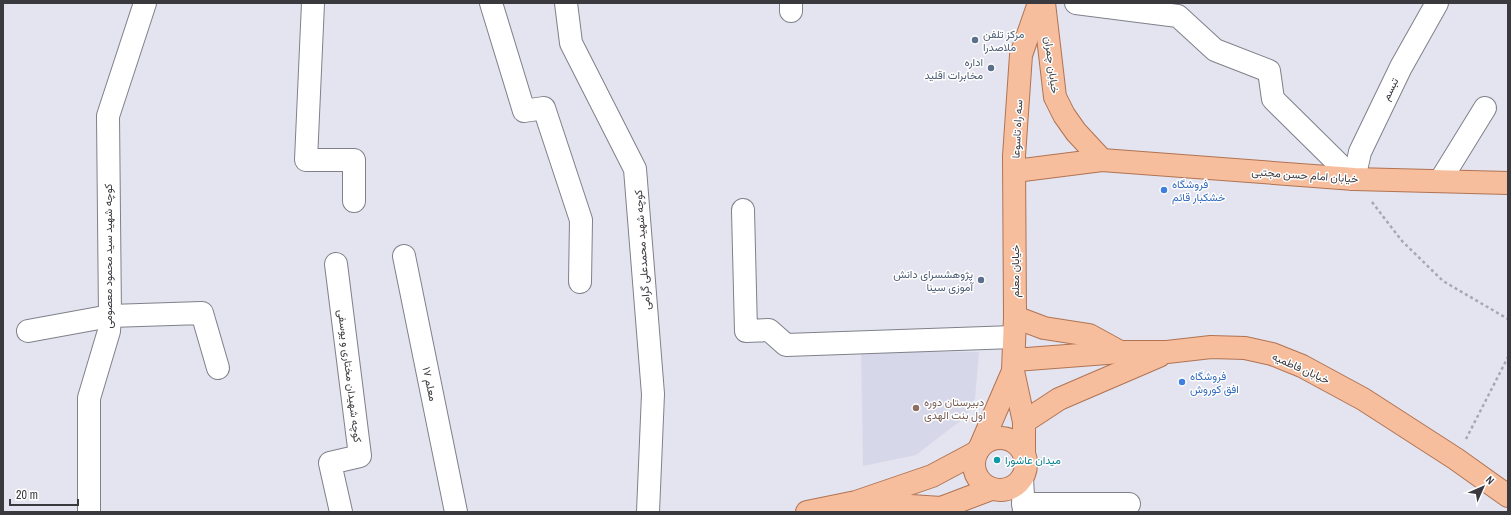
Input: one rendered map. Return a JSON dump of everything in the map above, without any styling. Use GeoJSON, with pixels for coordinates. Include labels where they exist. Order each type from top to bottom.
{"type":"FeatureCollection","features":[{"type":"Feature","properties":{"kind":"main road","name":"سه راه تاسوعا"},"geometry":{"type":"LineString","coordinates":[[1039,3],[1021,55],[1014,156],[1015,171],[1102,160]]}},
{"type":"Feature","properties":{"kind":"main road","name":"خیابان چمران"},"geometry":{"type":"LineString","coordinates":[[1044,3],[1055,98],[1064,115],[1076,132],[1102,160]]}},
{"type":"Feature","properties":{"kind":"main road","name":"خیابان امام حسن مجتبی"},"geometry":{"type":"LineString","coordinates":[[1102,160],[1354,179],[1508,183]]}},
{"type":"Feature","properties":{"kind":"main road","name":"خیابان معلم"},"geometry":{"type":"LineString","coordinates":[[1015,171],[1013,365],[1024,422],[1024,454]]}},
{"type":"Feature","properties":{"kind":"main road"},"geometry":{"type":"LineString","coordinates":[[1014,327],[1044,328],[1089,335],[1120,352]]}},
{"type":"Feature","properties":{"kind":"main road","name":"خیابان فاطمیه"},"geometry":{"type":"LineString","coordinates":[[1013,365],[1120,352],[1168,352],[1211,347],[1245,348],[1272,354],[1302,366],[1363,398],[1456,459],[1508,496]]}},
{"type":"Feature","properties":{"kind":"main road"},"geometry":{"type":"LineString","coordinates":[[1024,422],[1059,399],[1168,352]]}},
{"type":"Feature","properties":{"kind":"main road","name":"خیابان معلم"},"geometry":{"type":"LineString","coordinates":[[979,449],[1013,365]]}},
{"type":"Feature","properties":{"kind":"main road"},"geometry":{"type":"LineString","coordinates":[[843,507],[932,476],[979,449],[988,440],[996,438],[1005,438],[1020,446],[1024,454],[1026,466],[1022,479],[1016,485],[999,491],[991,489],[983,484],[977,478],[974,469],[974,460],[979,449]]}},
{"type":"Feature","properties":{"kind":"main road"},"geometry":{"type":"LineString","coordinates":[[932,476],[941,510]]}},
{"type":"Feature","properties":{"kind":"main road"},"geometry":{"type":"LineString","coordinates":[[807,512],[843,507],[904,506],[941,510],[991,489]]}},
{"type":"Feature","properties":{"kind":"street","name":"کوچه شهید سید محمود معصومی"},"geometry":{"type":"LineString","coordinates":[[89,512],[89,398],[108,331],[110,316],[108,116],[145,3]]}},
{"type":"Feature","properties":{"kind":"street"},"geometry":{"type":"LineString","coordinates":[[313,3],[306,160],[354,160],[354,201]]}},
{"type":"Feature","properties":{"kind":"street"},"geometry":{"type":"LineString","coordinates":[[491,3],[524,111],[544,108],[581,220],[580,282]]}},
{"type":"Feature","properties":{"kind":"street","name":"کوچه شهید محمدعلی گرامی"},"geometry":{"type":"LineString","coordinates":[[566,3],[571,43],[635,168],[653,394],[648,512]]}},
{"type":"Feature","properties":{"kind":"street"},"geometry":{"type":"LineString","coordinates":[[1076,3],[1178,16],[1215,50],[1269,71],[1273,99],[1354,179]]}},
{"type":"Feature","properties":{"kind":"street","name":"تبسم"},"geometry":{"type":"LineString","coordinates":[[1354,179],[1360,152],[1401,67],[1437,3]]}},
{"type":"Feature","properties":{"kind":"street"},"geometry":{"type":"LineString","coordinates":[[1440,181],[1485,108]]}},
{"type":"Feature","properties":{"kind":"street"},"geometry":{"type":"LineString","coordinates":[[743,210],[746,331],[770,330],[786,345],[1014,327]]}},
{"type":"Feature","properties":{"kind":"street","name":"معلم ۱۷"},"geometry":{"type":"LineString","coordinates":[[404,256],[456,512]]}},
{"type":"Feature","properties":{"kind":"street","name":"کوچه شهیدان مختاری و یوسفی"},"geometry":{"type":"LineString","coordinates":[[336,264],[360,456],[330,463],[341,512]]}},
{"type":"Feature","properties":{"kind":"street"},"geometry":{"type":"LineString","coordinates":[[28,331],[110,316],[202,313],[218,368]]}},
{"type":"Feature","properties":{"kind":"street"},"geometry":{"type":"LineString","coordinates":[[1022,479],[1023,508],[1129,504]]}},
{"type":"Feature","properties":{"kind":"path"},"geometry":{"type":"LineString","coordinates":[[1354,179],[1402,241],[1443,281],[1508,318]]}},
{"type":"Feature","properties":{"kind":"path"},"geometry":{"type":"LineString","coordinates":[[1456,459],[1508,357]]}},
{"type":"Feature","properties":{"kind":"shaded area","name":"دبیرستان دوره اول بنت الهدی"},"geometry":{"type":"Polygon","coordinates":[[[861,351],[979,352],[975,399],[964,418],[916,455],[863,466],[861,351]]]}},
{"type":"Feature","properties":{"kind":"place","name":"مرکز تلفن ملاصدرا"},"geometry":{"type":"Point","coordinates":[975,40]}},
{"type":"Feature","properties":{"kind":"place","name":"اداره مخابرات اقلید"},"geometry":{"type":"Point","coordinates":[991,68]}},
{"type":"Feature","properties":{"kind":"place","name":"فروشگاه خشکبار قائم"},"geometry":{"type":"Point","coordinates":[1164,190]}},
{"type":"Feature","properties":{"kind":"place","name":"پژوهشسرای دانش آموزی سینا"},"geometry":{"type":"Point","coordinates":[981,280]}},
{"type":"Feature","properties":{"kind":"place","name":"فروشگاه افق کوروش"},"geometry":{"type":"Point","coordinates":[1182,382]}},
{"type":"Feature","properties":{"kind":"place","name":"دبیرستان دوره اول بنت الهدی"},"geometry":{"type":"Point","coordinates":[916,408]}},
{"type":"Feature","properties":{"kind":"place","name":"میدان عاشورا"},"geometry":{"type":"Point","coordinates":[997,460]}}]}
